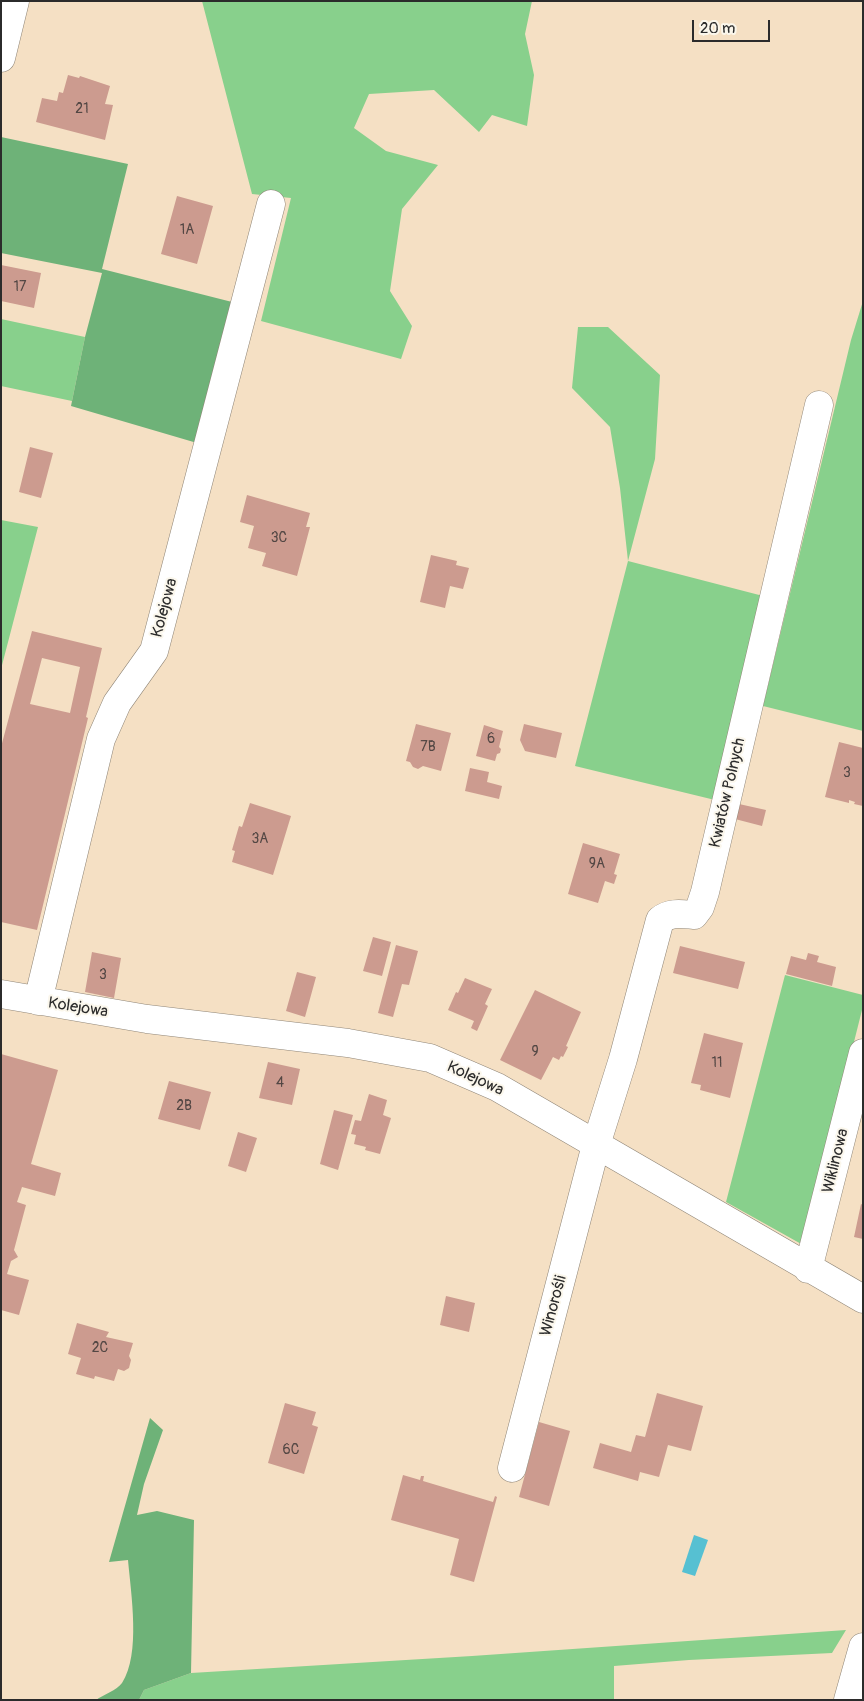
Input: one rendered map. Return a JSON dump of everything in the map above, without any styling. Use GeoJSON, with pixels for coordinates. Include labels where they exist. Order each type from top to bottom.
{"type":"FeatureCollection","features":[{"type":"Feature","properties":{"kind":"street"},"geometry":{"type":"LineString","coordinates":[[1,58],[15,1]]}},
{"type":"Feature","properties":{"kind":"street","name":"Kolejowa"},"geometry":{"type":"LineString","coordinates":[[38,1001],[102,739],[117,703],[154,651],[271,204]]}},
{"type":"Feature","properties":{"kind":"street","name":"Kwiatów Polnych"},"geometry":{"type":"LineString","coordinates":[[596,1145],[623,1060],[660,920],[666,915],[672,914],[694,915],[700,906],[705,892],[819,405]]}},
{"type":"Feature","properties":{"kind":"street","name":"Kolejowa"},"geometry":{"type":"LineString","coordinates":[[1,994],[147,1019],[348,1043],[430,1058],[496,1087],[808,1269],[863,1299]]}},
{"type":"Feature","properties":{"kind":"street","name":"Wiklinowa"},"geometry":{"type":"LineString","coordinates":[[808,1269],[863,1053]]}},
{"type":"Feature","properties":{"kind":"street","name":"Winorośli"},"geometry":{"type":"LineString","coordinates":[[512,1468],[596,1145]]}},
{"type":"Feature","properties":{"kind":"street"},"geometry":{"type":"LineString","coordinates":[[848,1700],[863,1648]]}},
{"type":"Feature","properties":{"kind":"green space"},"geometry":{"type":"Polygon","coordinates":[[[202,1],[532,1],[525,34],[534,75],[527,126],[492,115],[479,132],[434,90],[369,94],[354,128],[386,151],[438,165],[402,209],[390,291],[412,326],[401,359],[261,321],[291,198],[252,194],[202,1]]]}},
{"type":"Feature","properties":{"kind":"green space"},"geometry":{"type":"Polygon","coordinates":[[[1,137],[128,164],[102,269],[236,303],[197,443],[71,406],[85,337],[102,273],[1,253],[1,137]]]}},
{"type":"Feature","properties":{"kind":"green space"},"geometry":{"type":"Polygon","coordinates":[[[863,301],[863,731],[763,706],[851,340],[863,301]]]}},
{"type":"Feature","properties":{"kind":"green space"},"geometry":{"type":"Polygon","coordinates":[[[1,319],[85,337],[72,401],[1,386],[1,319]]]}},
{"type":"Feature","properties":{"kind":"green space"},"geometry":{"type":"Polygon","coordinates":[[[578,327],[608,327],[660,375],[655,459],[628,561],[620,488],[610,427],[572,388],[578,327]]]}},
{"type":"Feature","properties":{"kind":"green space"},"geometry":{"type":"Polygon","coordinates":[[[1,520],[38,527],[1,669],[1,520]]]}},
{"type":"Feature","properties":{"kind":"green space"},"geometry":{"type":"Polygon","coordinates":[[[628,561],[767,597],[715,800],[575,766],[628,561]]]}},
{"type":"Feature","properties":{"kind":"green space"},"geometry":{"type":"Polygon","coordinates":[[[785,975],[863,995],[863,1006],[803,1245],[726,1202],[785,975]]]}},
{"type":"Feature","properties":{"kind":"green space"},"geometry":{"type":"Polygon","coordinates":[[[150,1418],[163,1430],[144,1484],[137,1515],[157,1511],[194,1520],[191,1673],[144,1690],[139,1700],[96,1700],[120,1686],[128,1671],[131,1656],[133,1623],[128,1560],[109,1562],[150,1418]]]}},
{"type":"Feature","properties":{"kind":"green space"},"geometry":{"type":"Polygon","coordinates":[[[846,1630],[832,1653],[689,1660],[614,1666],[614,1700],[139,1700],[144,1690],[191,1673],[846,1630]]]}},
{"type":"Feature","properties":{"kind":"water"},"geometry":{"type":"Polygon","coordinates":[[[694,1535],[708,1540],[695,1576],[682,1572],[694,1535]]]}},
{"type":"Feature","properties":{"kind":"building"},"geometry":{"type":"Polygon","coordinates":[[[68,75],[79,78],[80,76],[110,86],[105,104],[113,105],[105,140],[36,122],[42,98],[57,101],[59,92],[63,93],[68,75]]]}},
{"type":"Feature","properties":{"kind":"building"},"geometry":{"type":"Polygon","coordinates":[[[177,196],[213,206],[197,264],[161,254],[177,196]]]}},
{"type":"Feature","properties":{"kind":"building"},"geometry":{"type":"Polygon","coordinates":[[[1,265],[41,273],[34,308],[1,301],[1,265]]]}},
{"type":"Feature","properties":{"kind":"building"},"geometry":{"type":"Polygon","coordinates":[[[30,447],[53,453],[41,498],[19,492],[30,447]]]}},
{"type":"Feature","properties":{"kind":"building"},"geometry":{"type":"Polygon","coordinates":[[[247,495],[310,513],[306,527],[310,527],[297,576],[262,566],[266,553],[248,548],[254,526],[240,522],[247,495]]]}},
{"type":"Feature","properties":{"kind":"building"},"geometry":{"type":"Polygon","coordinates":[[[431,555],[457,561],[456,565],[469,568],[463,589],[450,586],[445,608],[420,602],[431,555]]]}},
{"type":"Feature","properties":{"kind":"building"},"geometry":{"type":"Polygon","coordinates":[[[32,631],[102,648],[86,717],[88,718],[37,930],[1,922],[1,747],[32,631]],[[42,658],[30,704],[70,713],[80,667],[42,658]]]}},
{"type":"Feature","properties":{"kind":"building"},"geometry":{"type":"Polygon","coordinates":[[[416,724],[451,733],[441,771],[423,766],[418,769],[406,761],[416,724]]]}},
{"type":"Feature","properties":{"kind":"building"},"geometry":{"type":"Polygon","coordinates":[[[524,724],[562,733],[556,758],[525,751],[520,740],[524,724]]]}},
{"type":"Feature","properties":{"kind":"building"},"geometry":{"type":"Polygon","coordinates":[[[484,725],[503,731],[499,747],[501,749],[500,753],[497,754],[495,761],[476,756],[484,725]]]}},
{"type":"Feature","properties":{"kind":"building"},"geometry":{"type":"Polygon","coordinates":[[[839,742],[863,748],[863,806],[854,804],[855,802],[849,800],[849,803],[825,797],[839,742]]]}},
{"type":"Feature","properties":{"kind":"building"},"geometry":{"type":"Polygon","coordinates":[[[470,768],[489,772],[487,782],[502,786],[499,799],[465,791],[470,768]]]}},
{"type":"Feature","properties":{"kind":"building"},"geometry":{"type":"Polygon","coordinates":[[[250,803],[291,816],[273,875],[232,862],[235,851],[232,850],[239,826],[242,827],[250,803]]]}},
{"type":"Feature","properties":{"kind":"building"},"geometry":{"type":"Polygon","coordinates":[[[739,804],[766,810],[762,826],[735,819],[739,804]]]}},
{"type":"Feature","properties":{"kind":"building"},"geometry":{"type":"Polygon","coordinates":[[[583,843],[620,854],[614,874],[617,875],[614,884],[605,881],[598,903],[568,894],[583,843]]]}},
{"type":"Feature","properties":{"kind":"building"},"geometry":{"type":"Polygon","coordinates":[[[373,937],[391,942],[382,976],[363,971],[373,937]]]}},
{"type":"Feature","properties":{"kind":"building"},"geometry":{"type":"Polygon","coordinates":[[[396,945],[418,951],[409,985],[402,984],[393,1017],[378,1013],[396,945]]]}},
{"type":"Feature","properties":{"kind":"building"},"geometry":{"type":"Polygon","coordinates":[[[680,946],[745,962],[738,989],[673,973],[680,946]]]}},
{"type":"Feature","properties":{"kind":"building"},"geometry":{"type":"Polygon","coordinates":[[[92,952],[121,958],[114,998],[85,992],[92,952]]]}},
{"type":"Feature","properties":{"kind":"building"},"geometry":{"type":"Polygon","coordinates":[[[808,953],[819,956],[817,962],[836,967],[832,986],[786,974],[791,956],[806,960],[808,953]]]}},
{"type":"Feature","properties":{"kind":"building"},"geometry":{"type":"Polygon","coordinates":[[[297,972],[316,977],[305,1017],[286,1011],[297,972]]]}},
{"type":"Feature","properties":{"kind":"building"},"geometry":{"type":"Polygon","coordinates":[[[465,978],[492,989],[485,1004],[488,1006],[477,1031],[471,1028],[474,1021],[448,1010],[465,978]]]}},
{"type":"Feature","properties":{"kind":"building"},"geometry":{"type":"Polygon","coordinates":[[[535,990],[581,1012],[563,1057],[561,1056],[559,1060],[553,1057],[541,1080],[500,1060],[535,990]]]}},
{"type":"Feature","properties":{"kind":"building"},"geometry":{"type":"Polygon","coordinates":[[[704,1033],[743,1043],[730,1098],[700,1090],[701,1085],[691,1083],[704,1033]]]}},
{"type":"Feature","properties":{"kind":"building"},"geometry":{"type":"Polygon","coordinates":[[[1,1054],[58,1070],[31,1164],[61,1173],[55,1196],[22,1187],[17,1202],[26,1205],[14,1250],[18,1257],[11,1261],[7,1274],[29,1280],[19,1315],[1,1310],[1,1054]]]}},
{"type":"Feature","properties":{"kind":"building"},"geometry":{"type":"Polygon","coordinates":[[[268,1062],[300,1069],[292,1105],[259,1098],[268,1062]]]}},
{"type":"Feature","properties":{"kind":"building"},"geometry":{"type":"Polygon","coordinates":[[[169,1081],[211,1092],[200,1130],[158,1119],[169,1081]]]}},
{"type":"Feature","properties":{"kind":"building"},"geometry":{"type":"Polygon","coordinates":[[[369,1094],[387,1100],[383,1115],[391,1118],[380,1154],[365,1150],[366,1147],[354,1144],[356,1135],[351,1134],[355,1120],[361,1121],[369,1094]]]}},
{"type":"Feature","properties":{"kind":"building"},"geometry":{"type":"Polygon","coordinates":[[[334,1110],[353,1115],[338,1170],[320,1164],[334,1110]]]}},
{"type":"Feature","properties":{"kind":"building"},"geometry":{"type":"Polygon","coordinates":[[[238,1132],[257,1138],[246,1172],[228,1166],[238,1132]]]}},
{"type":"Feature","properties":{"kind":"building"},"geometry":{"type":"Polygon","coordinates":[[[861,1204],[863,1205],[863,1239],[854,1237],[861,1204]]]}},
{"type":"Feature","properties":{"kind":"building"},"geometry":{"type":"Polygon","coordinates":[[[446,1296],[475,1303],[469,1332],[440,1325],[446,1296]]]}},
{"type":"Feature","properties":{"kind":"building"},"geometry":{"type":"Polygon","coordinates":[[[77,1323],[109,1332],[106,1337],[133,1343],[129,1356],[131,1360],[129,1368],[124,1371],[118,1369],[114,1381],[95,1376],[94,1379],[76,1374],[81,1358],[68,1354],[77,1323]]]}},
{"type":"Feature","properties":{"kind":"building"},"geometry":{"type":"Polygon","coordinates":[[[657,1393],[703,1406],[691,1451],[668,1445],[659,1477],[640,1472],[638,1481],[593,1468],[600,1443],[631,1452],[636,1435],[645,1437],[657,1393]]]}},
{"type":"Feature","properties":{"kind":"building"},"geometry":{"type":"Polygon","coordinates":[[[285,1403],[316,1412],[312,1425],[318,1427],[304,1474],[268,1463],[285,1403]]]}},
{"type":"Feature","properties":{"kind":"building"},"geometry":{"type":"Polygon","coordinates":[[[539,1422],[570,1431],[549,1506],[519,1497],[539,1422]]]}},
{"type":"Feature","properties":{"kind":"building"},"geometry":{"type":"Polygon","coordinates":[[[403,1475],[420,1480],[421,1476],[424,1476],[423,1481],[493,1502],[495,1496],[497,1497],[474,1582],[450,1575],[459,1539],[391,1520],[403,1475]]]}}]}
